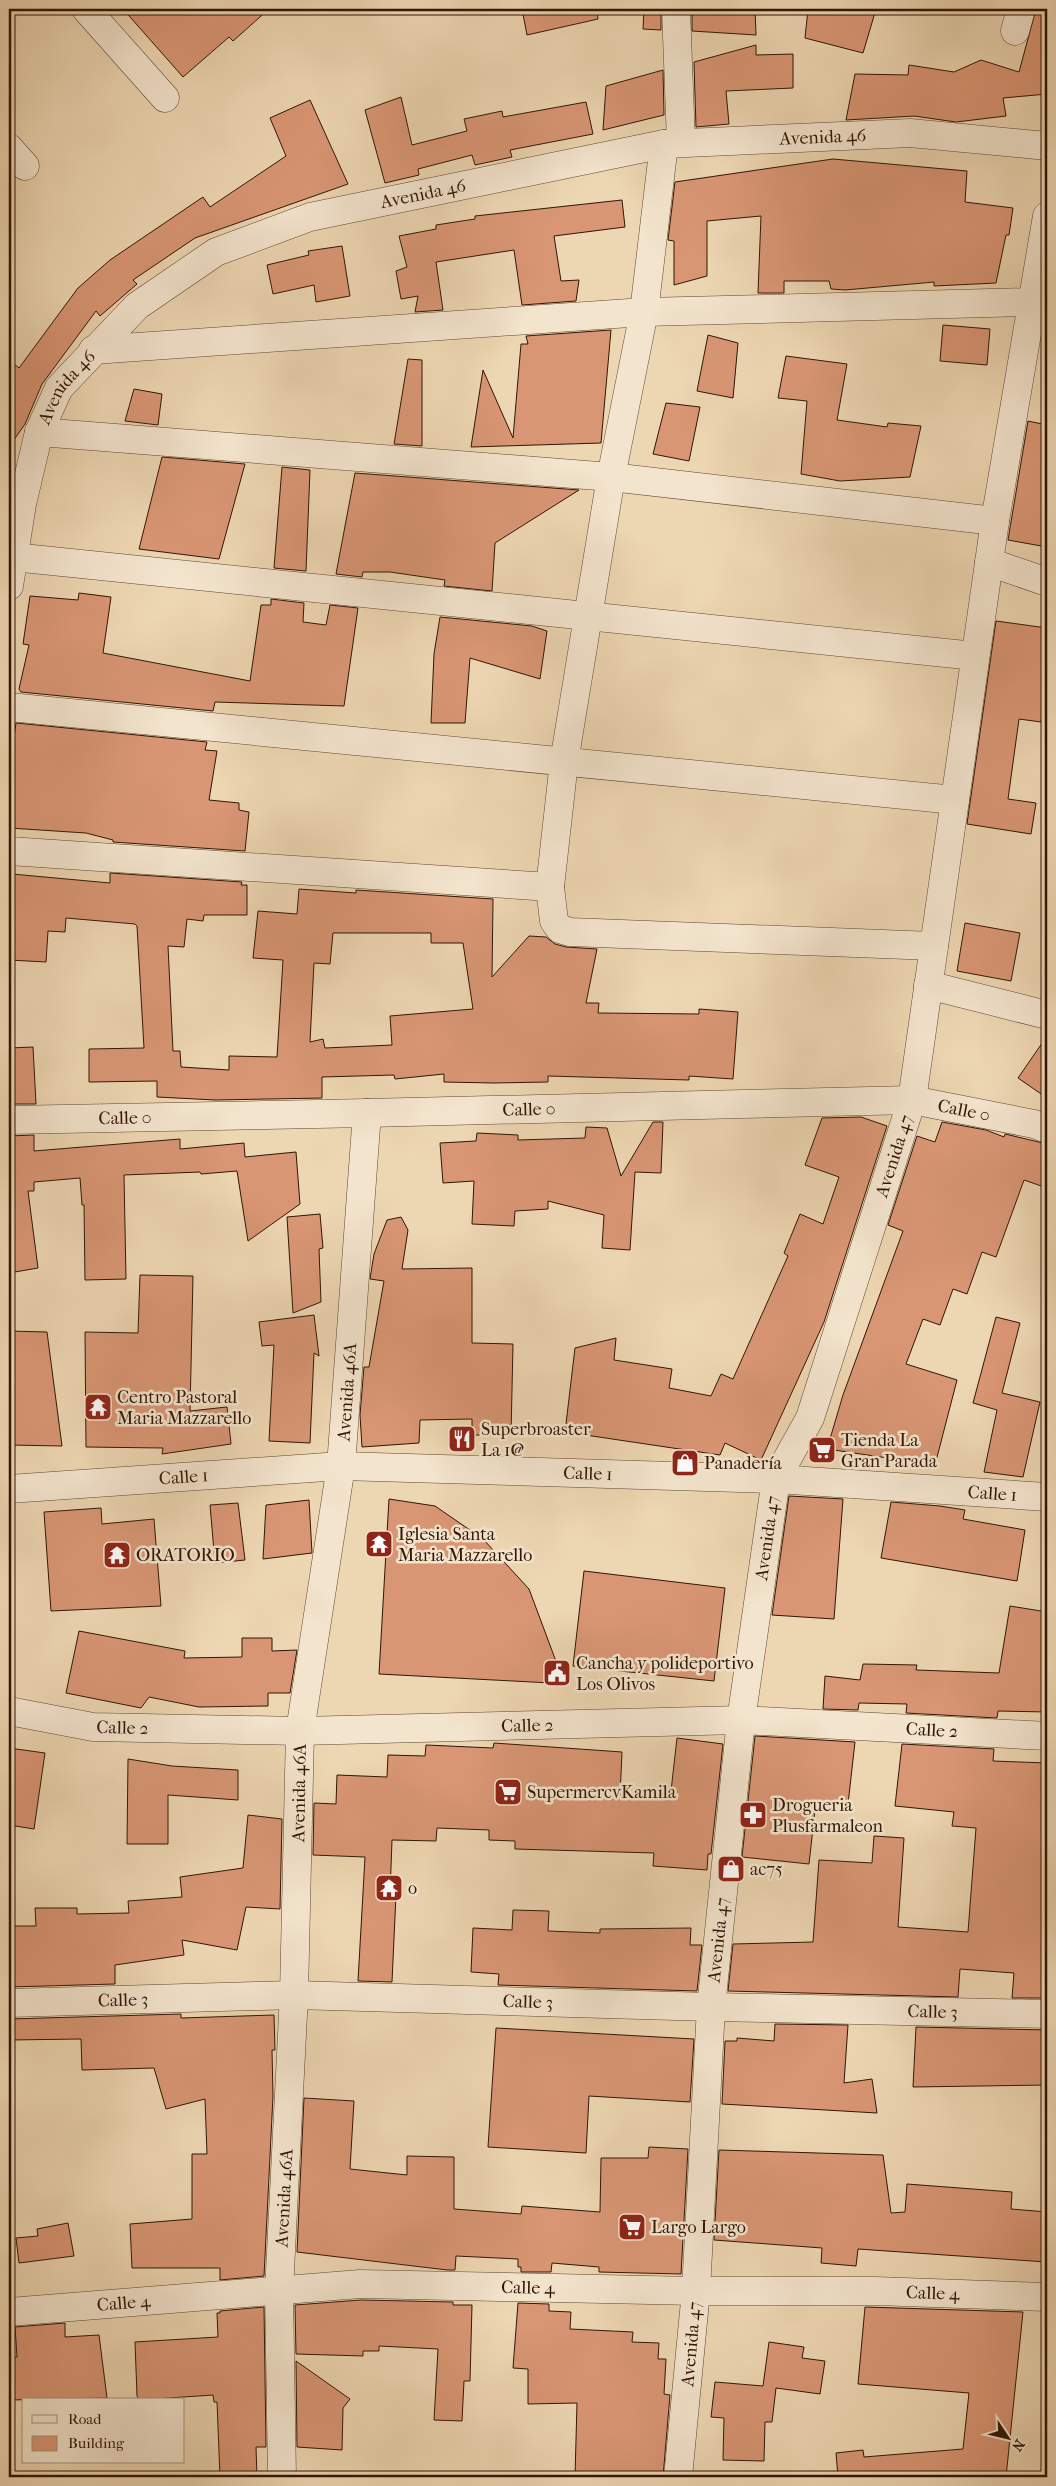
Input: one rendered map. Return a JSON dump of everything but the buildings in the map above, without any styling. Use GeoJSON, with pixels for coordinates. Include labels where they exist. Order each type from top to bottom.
{"type":"FeatureCollection","features":[{"type":"Feature","properties":{"kind":"street"},"geometry":{"type":"LineString","coordinates":[[86,9],[164,98]]}},
{"type":"Feature","properties":{"kind":"street"},"geometry":{"type":"LineString","coordinates":[[676,9],[673,143],[644,312],[611,477],[564,762],[550,887],[554,920],[560,929],[570,932],[934,946]]}},
{"type":"Feature","properties":{"kind":"street","name":"Avenida 46"},"geometry":{"type":"LineString","coordinates":[[9,586],[22,504],[39,432],[60,388],[93,350],[138,306],[216,252],[310,216],[673,143],[910,133],[1047,146]]}},
{"type":"Feature","properties":{"kind":"street","name":"Avenida 47"},"geometry":{"type":"LineString","coordinates":[[678,2477],[696,2291],[710,2007],[741,1720],[776,1479],[810,1418],[912,1100],[995,521],[1031,302],[1045,244],[1047,216]]}},
{"type":"Feature","properties":{"kind":"street"},"geometry":{"type":"LineString","coordinates":[[93,350],[644,312],[1031,302]]}},
{"type":"Feature","properties":{"kind":"street"},"geometry":{"type":"LineString","coordinates":[[39,432],[611,477],[995,521]]}},
{"type":"Feature","properties":{"kind":"street"},"geometry":{"type":"LineString","coordinates":[[13,557],[975,656]]}},
{"type":"Feature","properties":{"kind":"street"},"geometry":{"type":"LineString","coordinates":[[989,562],[1047,582]]}},
{"type":"Feature","properties":{"kind":"street"},"geometry":{"type":"LineString","coordinates":[[9,707],[955,800]]}},
{"type":"Feature","properties":{"kind":"street"},"geometry":{"type":"LineString","coordinates":[[9,850],[550,887]]}},
{"type":"Feature","properties":{"kind":"street"},"geometry":{"type":"LineString","coordinates":[[928,985],[1047,1015]]}},
{"type":"Feature","properties":{"kind":"street","name":"Calle 0"},"geometry":{"type":"LineString","coordinates":[[9,1120],[912,1100],[1034,1124],[1047,1129]]}},
{"type":"Feature","properties":{"kind":"street","name":"Avenida 46A"},"geometry":{"type":"LineString","coordinates":[[282,2477],[279,2291],[294,1995],[300,1731],[341,1466],[367,1113]]}},
{"type":"Feature","properties":{"kind":"street","name":"Calle 1"},"geometry":{"type":"LineString","coordinates":[[9,1488],[341,1466],[776,1479],[1047,1497]]}},
{"type":"Feature","properties":{"kind":"street","name":"Calle 2"},"geometry":{"type":"LineString","coordinates":[[9,1710],[93,1727],[300,1731],[741,1720],[1047,1736]]}},
{"type":"Feature","properties":{"kind":"street","name":"Calle 3"},"geometry":{"type":"LineString","coordinates":[[9,2003],[294,1995],[710,2007],[1047,2014]]}},
{"type":"Feature","properties":{"kind":"street","name":"Calle 4"},"geometry":{"type":"LineString","coordinates":[[9,2312],[360,2284],[696,2291],[875,2291],[1047,2297]]}},
{"type":"Feature","properties":{"kind":"place","name":"Centro Pastoral Maria Mazzarello"},"geometry":{"type":"Point","coordinates":[98,1407]}},
{"type":"Feature","properties":{"kind":"place","name":"Superbroaster La 1@"},"geometry":{"type":"Point","coordinates":[462,1439]}},
{"type":"Feature","properties":{"kind":"place","name":"Tienda La Gran Parada"},"geometry":{"type":"Point","coordinates":[822,1450]}},
{"type":"Feature","properties":{"kind":"place","name":"Panadería"},"geometry":{"type":"Point","coordinates":[685,1463]}},
{"type":"Feature","properties":{"kind":"place","name":"Iglesia Santa Maria Mazzarello"},"geometry":{"type":"Point","coordinates":[379,1544]}},
{"type":"Feature","properties":{"kind":"place","name":"ORATORIO"},"geometry":{"type":"Point","coordinates":[117,1555]}},
{"type":"Feature","properties":{"kind":"place","name":"Cancha y polideportivo Los Olivos"},"geometry":{"type":"Point","coordinates":[557,1673]}},
{"type":"Feature","properties":{"kind":"place","name":"SupermercvKamila"},"geometry":{"type":"Point","coordinates":[508,1792]}},
{"type":"Feature","properties":{"kind":"place","name":"Drogueria Plusfarmaleon"},"geometry":{"type":"Point","coordinates":[753,1815]}},
{"type":"Feature","properties":{"kind":"place","name":"ac75"},"geometry":{"type":"Point","coordinates":[731,1869]}},
{"type":"Feature","properties":{"kind":"place","name":"o"},"geometry":{"type":"Point","coordinates":[389,1888]}},
{"type":"Feature","properties":{"kind":"place","name":"Largo Largo"},"geometry":{"type":"Point","coordinates":[632,2227]}}]}
